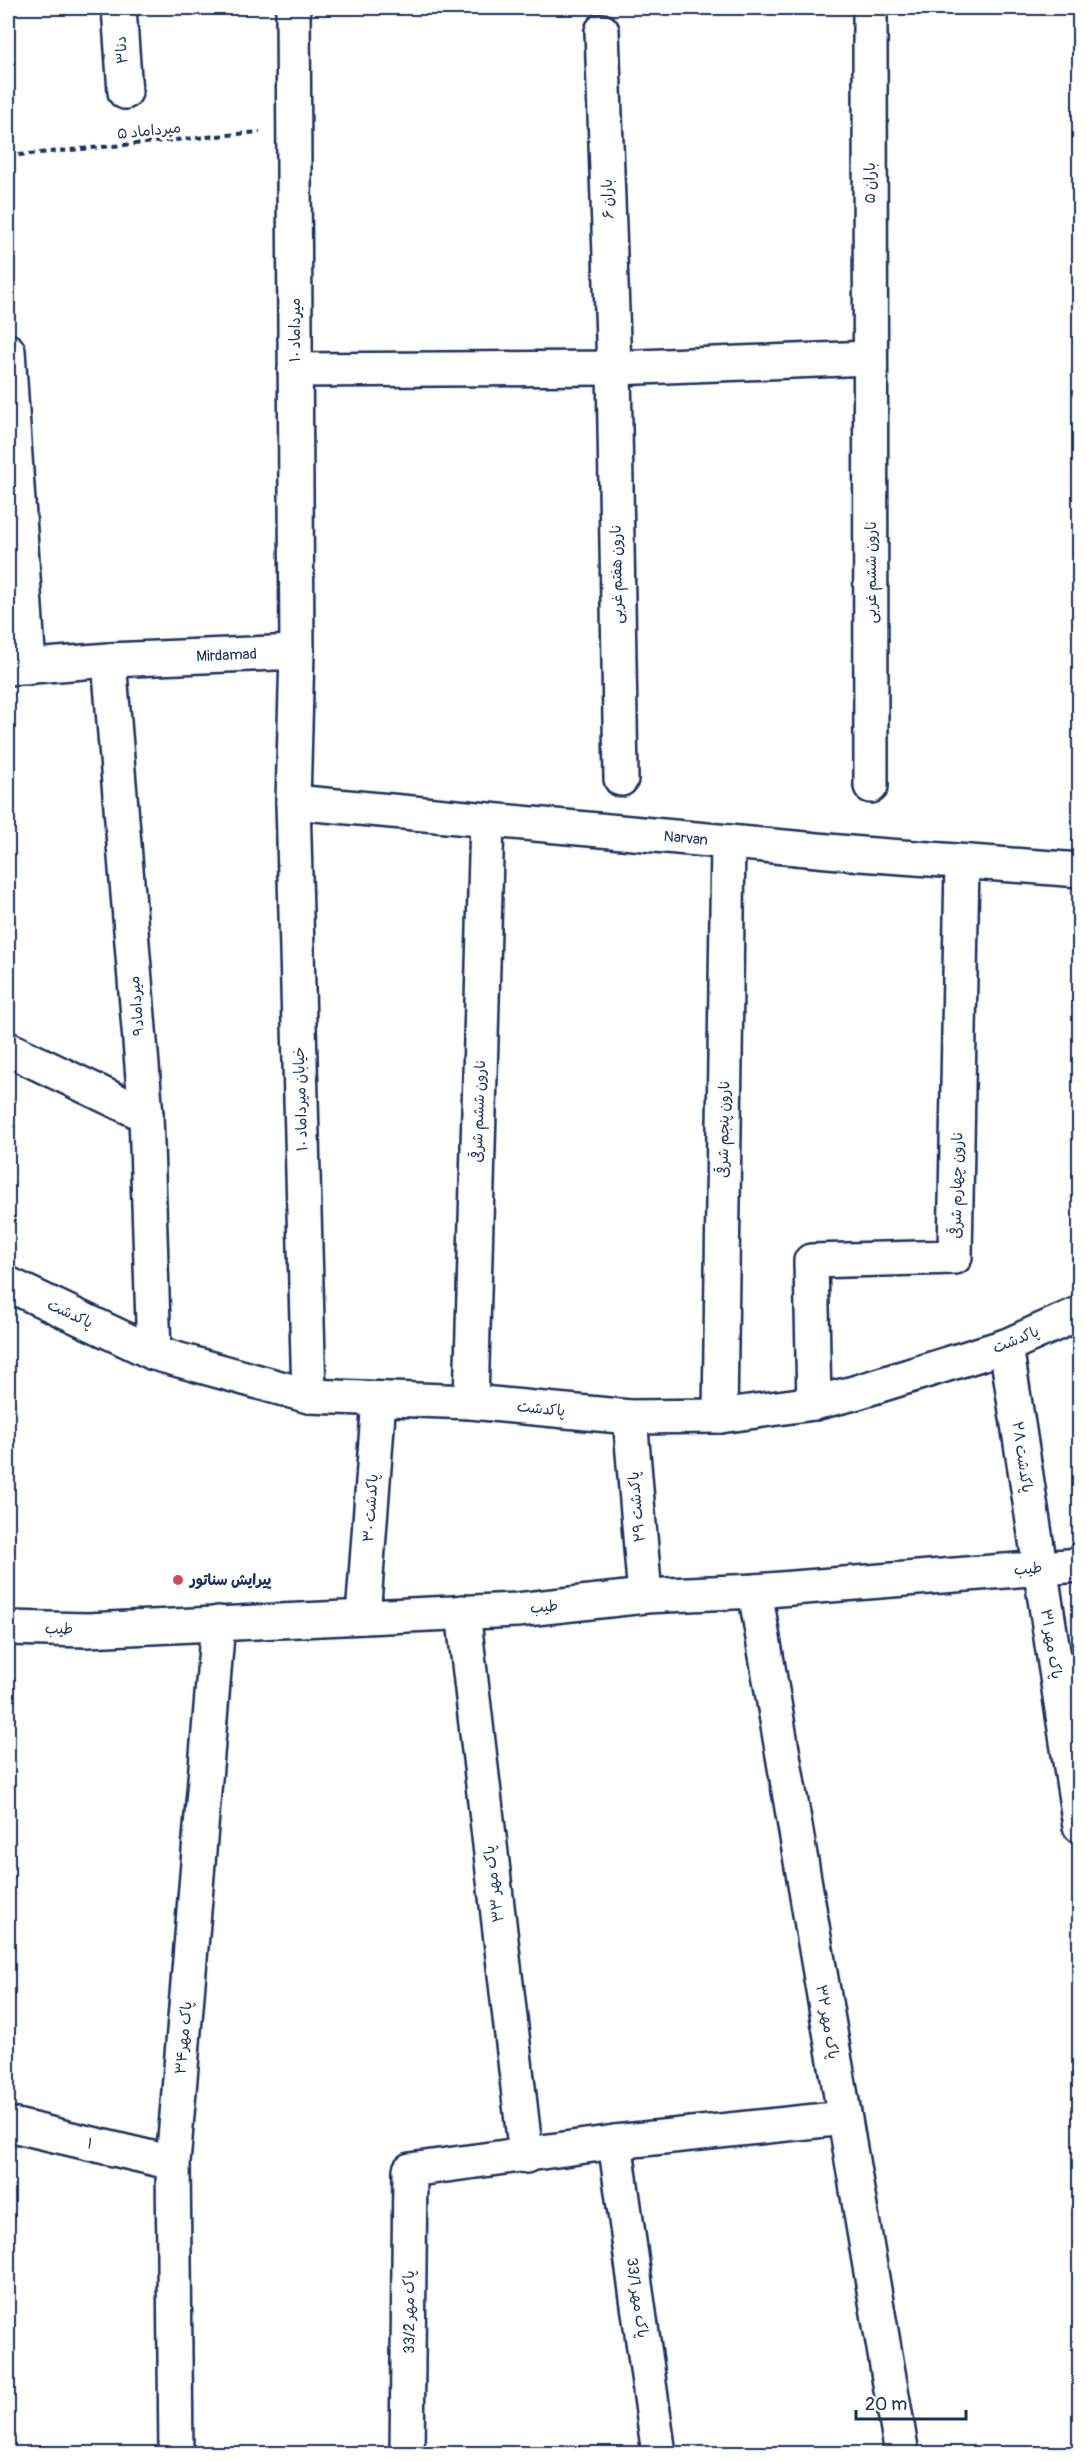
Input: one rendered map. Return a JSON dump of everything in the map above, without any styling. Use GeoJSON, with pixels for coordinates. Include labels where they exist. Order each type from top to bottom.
{"type":"FeatureCollection","features":[{"type":"Feature","properties":{"kind":"street","name":"دنا۳"},"geometry":{"type":"LineString","coordinates":[[119,8],[125,93]]}},
{"type":"Feature","properties":{"kind":"street","name":"میرداماد ۱۰"},"geometry":{"type":"LineString","coordinates":[[293,8],[297,652]]}},
{"type":"Feature","properties":{"kind":"street","name":"باران ۵"},"geometry":{"type":"LineString","coordinates":[[870,8],[870,358]]}},
{"type":"Feature","properties":{"kind":"street","name":"باران ۶"},"geometry":{"type":"LineString","coordinates":[[603,31],[614,368]]}},
{"type":"Feature","properties":{"kind":"street"},"geometry":{"type":"LineString","coordinates":[[8,351],[18,668]]}},
{"type":"Feature","properties":{"kind":"street"},"geometry":{"type":"LineString","coordinates":[[295,370],[614,368],[870,358]]}},
{"type":"Feature","properties":{"kind":"street","name":"نارون ششم غربی"},"geometry":{"type":"LineString","coordinates":[[870,358],[871,786]]}},
{"type":"Feature","properties":{"kind":"street","name":"نارون هفتم غربی"},"geometry":{"type":"LineString","coordinates":[[614,368],[621,779]]}},
{"type":"Feature","properties":{"kind":"street"},"geometry":{"type":"LineString","coordinates":[[293,802],[297,652]]}},
{"type":"Feature","properties":{"kind":"street","name":"Mirdamad"},"geometry":{"type":"LineString","coordinates":[[18,668],[109,660],[297,652]]}},
{"type":"Feature","properties":{"kind":"street","name":"میرداماد۹"},"geometry":{"type":"LineString","coordinates":[[109,660],[146,1115],[154,1353]]}},
{"type":"Feature","properties":{"kind":"street","name":"Narvan"},"geometry":{"type":"LineString","coordinates":[[293,802],[728,842],[1080,870]]}},
{"type":"Feature","properties":{"kind":"street","name":"۱۰ خیابان میرداماد"},"geometry":{"type":"LineString","coordinates":[[293,802],[309,1396]]}},
{"type":"Feature","properties":{"kind":"street","name":"نارون ششم شرقی"},"geometry":{"type":"LineString","coordinates":[[471,1402],[487,820]]}},
{"type":"Feature","properties":{"kind":"street","name":"نارون پنجم شرقی"},"geometry":{"type":"LineString","coordinates":[[720,1416],[728,842]]}},
{"type":"Feature","properties":{"kind":"street","name":"نارون چهارم شرقی"},"geometry":{"type":"LineString","coordinates":[[814,1403],[811,1261],[955,1257],[962,862]]}},
{"type":"Feature","properties":{"kind":"street"},"geometry":{"type":"LineString","coordinates":[[8,1049],[146,1115]]}},
{"type":"Feature","properties":{"kind":"street","name":"پاکدشت"},"geometry":{"type":"LineString","coordinates":[[8,1284],[154,1353],[309,1396],[471,1402],[630,1418],[720,1416],[814,1403],[1006,1346],[1080,1313]]}},
{"type":"Feature","properties":{"kind":"street","name":"پاکدشت ۲۸"},"geometry":{"type":"LineString","coordinates":[[1006,1346],[1039,1568]]}},
{"type":"Feature","properties":{"kind":"street","name":"پاکدشت ۳۰"},"geometry":{"type":"LineString","coordinates":[[363,1617],[379,1399]]}},
{"type":"Feature","properties":{"kind":"street","name":"پاکدشت ۲۹"},"geometry":{"type":"LineString","coordinates":[[630,1418],[645,1596]]}},
{"type":"Feature","properties":{"kind":"street","name":"طیب"},"geometry":{"type":"LineString","coordinates":[[8,1628],[87,1630],[517,1610],[645,1596],[755,1590],[1080,1565]]}},
{"type":"Feature","properties":{"kind":"street","name":"پاک مهر ۳۱"},"geometry":{"type":"LineString","coordinates":[[1039,1568],[1080,1826]]}},
{"type":"Feature","properties":{"kind":"street","name":"پاک مهر ۳۲"},"geometry":{"type":"LineString","coordinates":[[755,1590],[902,2454]]}},
{"type":"Feature","properties":{"kind":"street","name":"پاک مهر ۳۳"},"geometry":{"type":"LineString","coordinates":[[463,1612],[526,2156]]}},
{"type":"Feature","properties":{"kind":"street","name":"پاک مهر۳۴"},"geometry":{"type":"LineString","coordinates":[[176,2454],[173,2163],[218,1623]]}},
{"type":"Feature","properties":{"kind":"street"},"geometry":{"type":"LineString","coordinates":[[526,2156],[615,2142],[844,2118]]}},
{"type":"Feature","properties":{"kind":"street","name":"۱"},"geometry":{"type":"LineString","coordinates":[[8,2124],[173,2163]]}},
{"type":"Feature","properties":{"kind":"street","name":"پاک مهر 33/1"},"geometry":{"type":"LineString","coordinates":[[615,2142],[659,2454]]}},
{"type":"Feature","properties":{"kind":"street","name":"پاک مهر 33/2"},"geometry":{"type":"LineString","coordinates":[[407,2454],[410,2170],[526,2156]]}},
{"type":"Feature","properties":{"kind":"path","name":"میرداماد ۵"},"geometry":{"type":"LineString","coordinates":[[8,156],[294,129]]}},
{"type":"Feature","properties":{"kind":"place","name":"پیرایش سناتور"},"geometry":{"type":"Point","coordinates":[178,1580]}}]}
